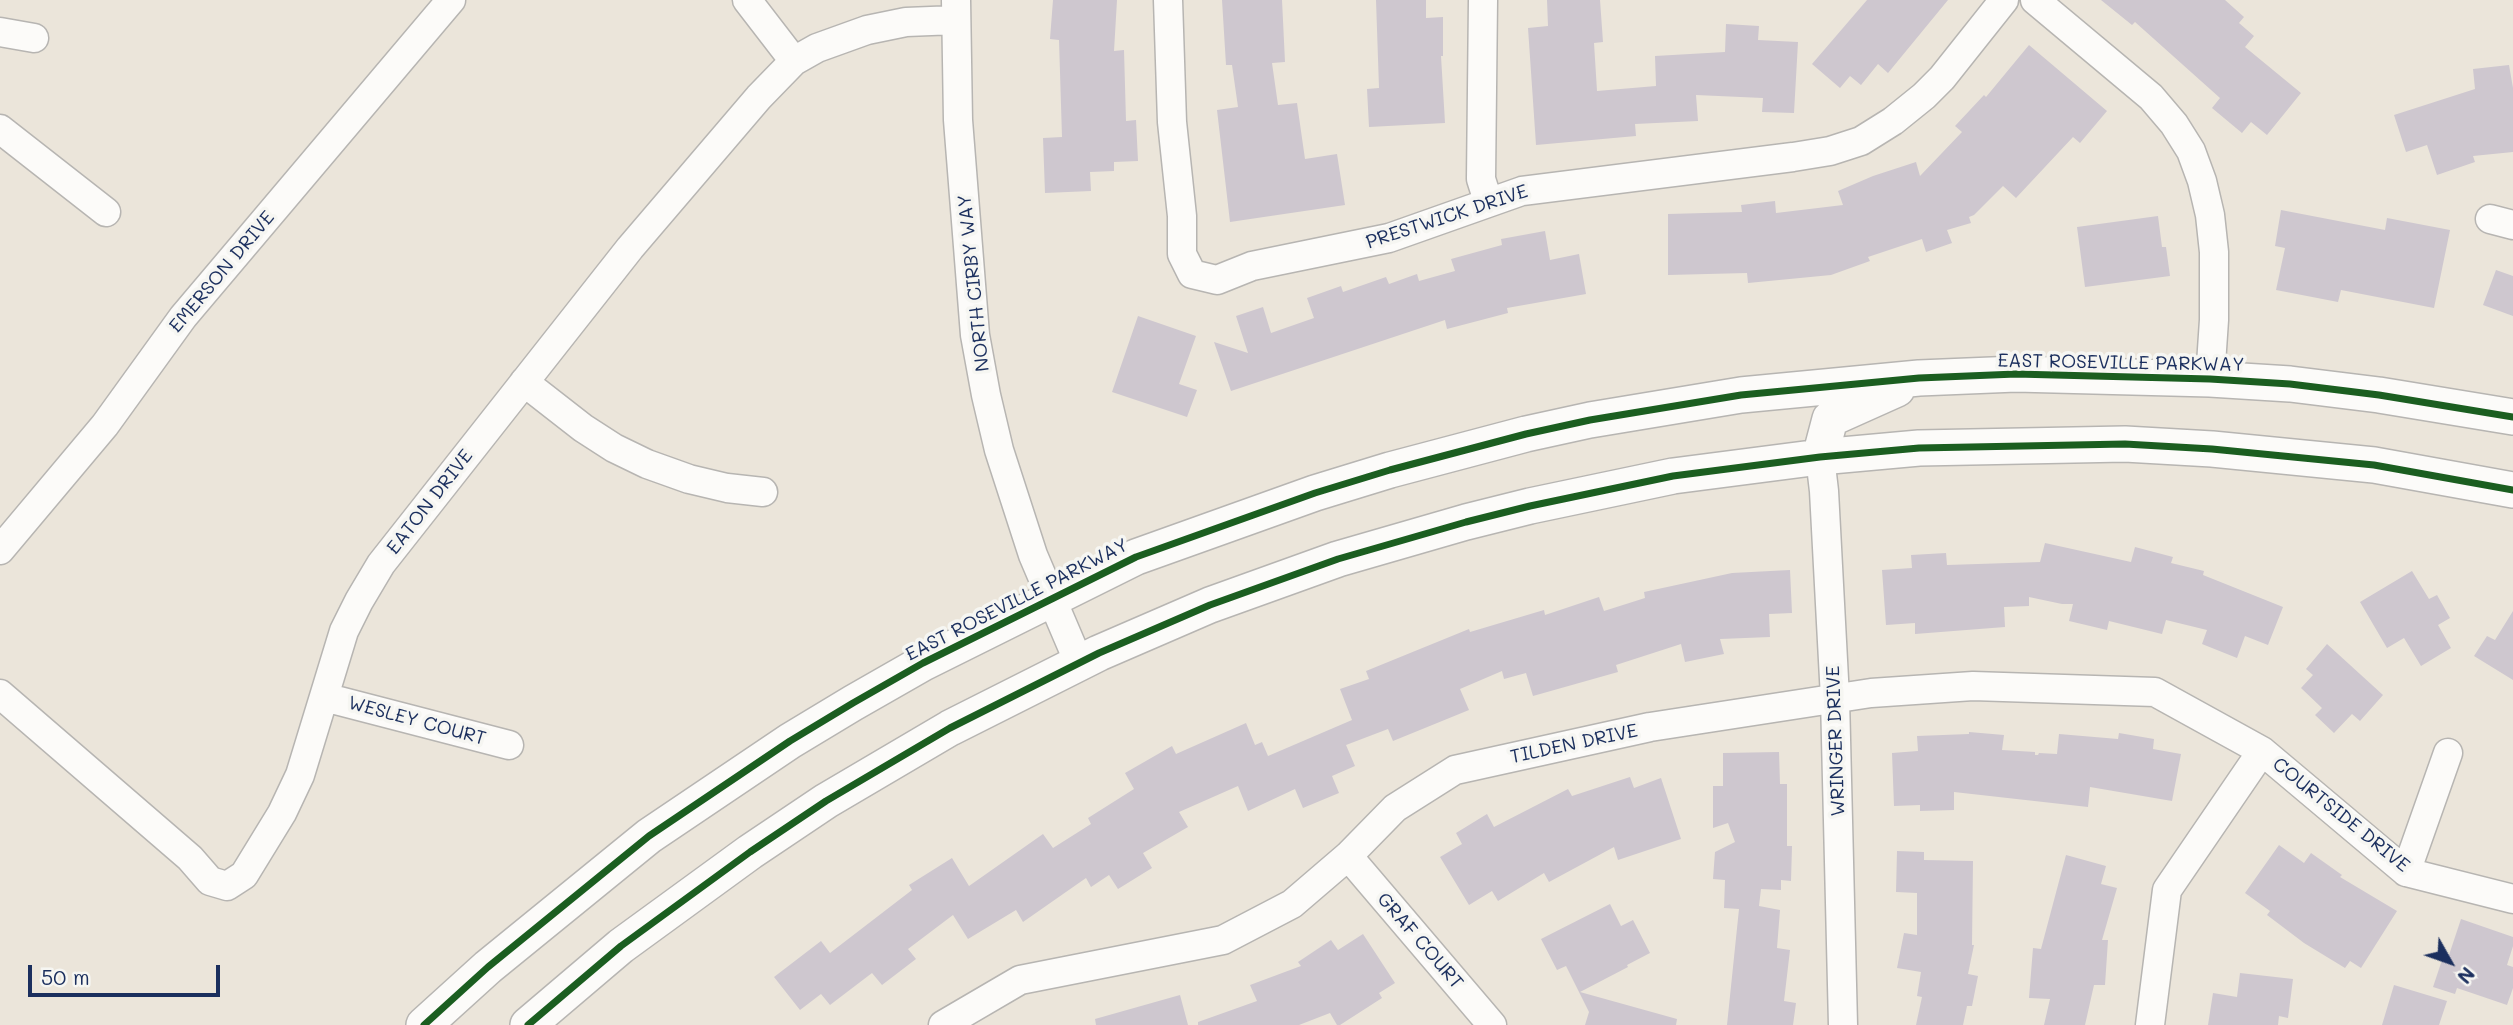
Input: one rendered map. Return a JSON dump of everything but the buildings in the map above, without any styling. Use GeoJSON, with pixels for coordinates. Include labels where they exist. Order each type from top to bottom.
{"type":"FeatureCollection","features":[{"type":"Feature","properties":{"kind":"main road","name":"EAST ROSEVILLE PARKWAY"},"geometry":{"type":"LineString","coordinates":[[424,1025],[488,967],[649,836],[790,741],[853,703],[923,663],[1136,557],[1315,493],[1526,434],[1590,420],[1741,395],[1919,378],[2016,374],[2290,384],[2379,395],[2513,417]]}},
{"type":"Feature","properties":{"kind":"main road"},"geometry":{"type":"LineString","coordinates":[[1819,457],[1830,419],[1919,378]]}},
{"type":"Feature","properties":{"kind":"main road"},"geometry":{"type":"LineString","coordinates":[[528,1025],[631,938],[740,859],[826,801],[950,728],[1079,663],[1275,580],[1466,522],[1673,477],[1819,457],[1919,448],[2126,444],[2213,449],[2374,465],[2513,490]]}},
{"type":"Feature","properties":{"kind":"street","name":"EMERSON DRIVE"},"geometry":{"type":"LineString","coordinates":[[0,550],[113,415],[183,317],[452,0]]}},
{"type":"Feature","properties":{"kind":"street"},"geometry":{"type":"LineString","coordinates":[[747,0],[794,61]]}},
{"type":"Feature","properties":{"kind":"street","name":"PRESTWICK DRIVE"},"geometry":{"type":"LineString","coordinates":[[1168,0],[1172,122],[1182,216],[1182,254],[1192,274],[1217,280],[1252,266],[1389,238],[1522,191],[1793,157],[1830,151],[1861,141],[1893,121],[1924,96],[1942,78],[2004,0]]}},
{"type":"Feature","properties":{"kind":"street"},"geometry":{"type":"LineString","coordinates":[[1483,0],[1481,179],[1488,201]]}},
{"type":"Feature","properties":{"kind":"street"},"geometry":{"type":"LineString","coordinates":[[2035,0],[2151,97],[2174,124],[2191,151],[2202,181],[2214,252],[2214,320],[2210,379]]}},
{"type":"Feature","properties":{"kind":"street","name":"EATON DRIVE"},"geometry":{"type":"LineString","coordinates":[[0,694],[190,858],[210,881],[227,886],[244,875],[282,813],[300,775],[344,631],[376,573],[630,248],[759,97],[794,61],[817,48],[867,30],[956,10]]}},
{"type":"Feature","properties":{"kind":"street","name":"NORTH CIRBY WAY"},"geometry":{"type":"LineString","coordinates":[[956,10],[958,120],[975,335],[986,395],[999,450],[1033,555],[1079,663]]}},
{"type":"Feature","properties":{"kind":"street"},"geometry":{"type":"LineString","coordinates":[[0,32],[34,38]]}},
{"type":"Feature","properties":{"kind":"street"},"geometry":{"type":"LineString","coordinates":[[0,129],[106,212]]}},
{"type":"Feature","properties":{"kind":"street"},"geometry":{"type":"LineString","coordinates":[[524,382],[583,428],[614,448],[647,464],[689,479],[727,488],[763,492]]}},
{"type":"Feature","properties":{"kind":"street","name":"WRINGER DRIVE"},"geometry":{"type":"LineString","coordinates":[[1819,457],[1824,491],[1835,698],[1843,1025]]}},
{"type":"Feature","properties":{"kind":"street","name":"TILDEN DRIVE"},"geometry":{"type":"LineString","coordinates":[[943,1025],[1020,980],[1223,940],[1292,904],[1348,856],[1395,808],[1455,770],[1650,727],[1871,693],[1973,686],[2155,692],[2262,751]]}},
{"type":"Feature","properties":{"kind":"street","name":"WESLEY COURT"},"geometry":{"type":"LineString","coordinates":[[324,697],[509,745]]}},
{"type":"Feature","properties":{"kind":"street","name":"COURTSIDE DRIVE"},"geometry":{"type":"LineString","coordinates":[[2150,1025],[2167,890],[2262,751],[2406,872],[2513,900]]}},
{"type":"Feature","properties":{"kind":"street"},"geometry":{"type":"LineString","coordinates":[[2406,872],[2448,753]]}},
{"type":"Feature","properties":{"kind":"street","name":"GRAF COURT"},"geometry":{"type":"LineString","coordinates":[[1348,856],[1492,1025]]}},
{"type":"Feature","properties":{"kind":"cycle path"},"geometry":{"type":"LineString","coordinates":[[424,1025],[488,967],[649,836],[790,741],[853,703],[923,663],[1136,557],[1315,493],[1390,470],[1590,420],[1741,395],[1919,378],[2016,374],[2290,384],[2379,395],[2513,417]]}},
{"type":"Feature","properties":{"kind":"cycle path"},"geometry":{"type":"LineString","coordinates":[[528,1025],[621,946],[750,852],[826,801],[950,728],[1099,653],[1210,605],[1338,559],[1466,522],[1673,476],[1820,457],[1919,448],[2125,444],[2212,449],[2374,465],[2513,490]]}}]}
